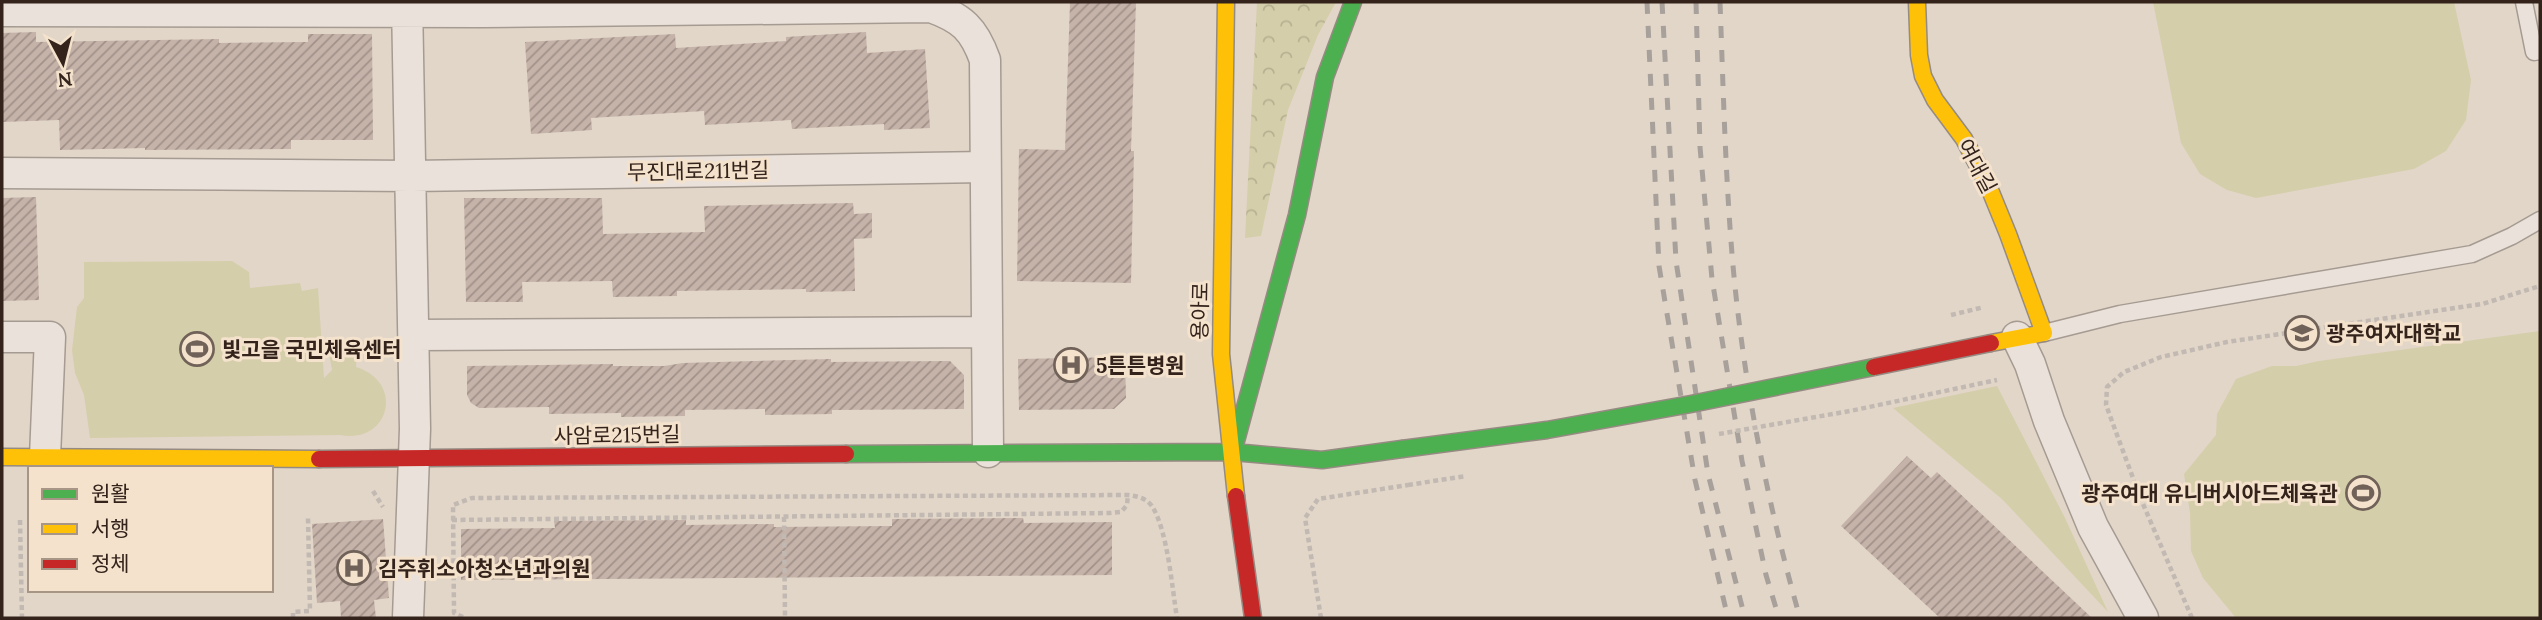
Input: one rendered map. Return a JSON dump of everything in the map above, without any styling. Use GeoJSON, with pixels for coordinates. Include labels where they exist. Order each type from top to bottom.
{"type":"FeatureCollection","features":[{"type":"Feature","properties":{"kind":"main road","name":"용아로"},"geometry":{"type":"LineString","coordinates":[[1226,2],[1221,354],[1241,540],[1253,618]]}},
{"type":"Feature","properties":{"kind":"main road"},"geometry":{"type":"LineString","coordinates":[[1233,452],[1297,215],[1325,77],[1353,2]]}},
{"type":"Feature","properties":{"kind":"main road","name":"여대길"},"geometry":{"type":"LineString","coordinates":[[1917,2],[1917,48],[1927,87],[1963,138],[1997,204],[2017,337]]}},
{"type":"Feature","properties":{"kind":"main road","name":"사암로215번길"},"geometry":{"type":"LineString","coordinates":[[2,457],[415,460],[988,452],[1233,452],[1322,460],[1547,430],[1691,404],[2017,337]]}},
{"type":"Feature","properties":{"kind":"street"},"geometry":{"type":"LineString","coordinates":[[2,11],[407,7],[930,7],[950,13],[966,25],[978,41],[985,60],[988,452]]}},
{"type":"Feature","properties":{"kind":"street"},"geometry":{"type":"LineString","coordinates":[[407,7],[415,460],[408,618]]}},
{"type":"Feature","properties":{"kind":"street","name":"무진대로211번길"},"geometry":{"type":"LineString","coordinates":[[2,173],[412,176],[985,167]]}},
{"type":"Feature","properties":{"kind":"street"},"geometry":{"type":"LineString","coordinates":[[414,335],[986,332]]}},
{"type":"Feature","properties":{"kind":"street"},"geometry":{"type":"LineString","coordinates":[[2,337],[50,337],[45,457]]}},
{"type":"Feature","properties":{"kind":"street","name":"여대길"},"geometry":{"type":"LineString","coordinates":[[2017,337],[2030,363],[2049,421],[2094,527],[2143,618]]}},
{"type":"Feature","properties":{"kind":"lane"},"geometry":{"type":"LineString","coordinates":[[2524,2],[2534,52],[2540,51]]}},
{"type":"Feature","properties":{"kind":"lane"},"geometry":{"type":"LineString","coordinates":[[2017,337],[2120,314],[2472,254],[2540,220]]}},
{"type":"Feature","properties":{"kind":"path"},"geometry":{"type":"LineString","coordinates":[[2192,618],[2140,497],[2105,405],[2107,387],[2124,372],[2161,357],[2227,342],[2482,304],[2540,286]]}},
{"type":"Feature","properties":{"kind":"path"},"geometry":{"type":"LineString","coordinates":[[1321,618],[1305,518],[1318,499],[1408,485]]}},
{"type":"Feature","properties":{"kind":"path"},"geometry":{"type":"LineString","coordinates":[[452,520],[1110,513],[1121,512],[1127,505],[1128,495]]}},
{"type":"Feature","properties":{"kind":"path"},"geometry":{"type":"LineString","coordinates":[[463,617],[454,613],[453,505],[472,498],[1128,495],[1139,496],[1151,505],[1165,545],[1177,618]]}},
{"type":"Feature","properties":{"kind":"path"},"geometry":{"type":"LineString","coordinates":[[784,517],[785,618]]}},
{"type":"Feature","properties":{"kind":"path"},"geometry":{"type":"LineString","coordinates":[[293,618],[293,612],[310,611],[309,518]]}},
{"type":"Feature","properties":{"kind":"path"},"geometry":{"type":"LineString","coordinates":[[20,520],[22,618]]}},
{"type":"Feature","properties":{"kind":"green space"},"geometry":{"type":"Polygon","coordinates":[[[1257,2],[1336,2],[1318,35],[1288,110],[1261,236],[1245,238],[1257,2]]]}},
{"type":"Feature","properties":{"kind":"green space"},"geometry":{"type":"Polygon","coordinates":[[[2153,2],[2454,2],[2471,80],[2466,120],[2446,151],[2414,169],[2256,198],[2227,190],[2200,174],[2181,143],[2153,2]]]}},
{"type":"Feature","properties":{"kind":"green space","name":"빛고을 국민체육센터"},"geometry":{"type":"Polygon","coordinates":[[[232,261],[249,272],[250,288],[300,283],[302,291],[318,288],[324,378],[332,370],[328,348],[337,342],[350,343],[357,350],[356,367],[371,375],[381,385],[386,397],[385,410],[380,421],[370,430],[357,435],[90,438],[84,395],[75,373],[72,350],[77,307],[84,298],[84,262],[232,261]]]}},
{"type":"Feature","properties":{"kind":"green space","name":"광주여대 유니버시아드체육관"},"geometry":{"type":"Polygon","coordinates":[[[2540,331],[2540,618],[2236,618],[2203,578],[2191,551],[2190,513],[2184,474],[2216,435],[2217,414],[2236,379],[2272,366],[2296,366],[2540,331]]]}},
{"type":"Feature","properties":{"kind":"green space"},"geometry":{"type":"Polygon","coordinates":[[[1997,386],[2065,518],[2108,612],[2003,500],[1893,408],[1997,386]]]}},
{"type":"Feature","properties":{"kind":"building"},"geometry":{"type":"Polygon","coordinates":[[[1070,2],[1136,2],[1131,151],[1134,151],[1131,283],[1017,281],[1019,149],[1065,150],[1070,2]]]}},
{"type":"Feature","properties":{"kind":"building"},"geometry":{"type":"Polygon","coordinates":[[[36,32],[36,42],[219,39],[219,43],[308,42],[308,34],[372,34],[373,140],[291,140],[291,149],[60,150],[59,120],[2,122],[2,33],[36,32]]]}},
{"type":"Feature","properties":{"kind":"building"},"geometry":{"type":"Polygon","coordinates":[[[866,32],[867,53],[925,49],[930,128],[884,130],[884,124],[792,129],[791,120],[705,125],[704,111],[591,118],[592,130],[531,134],[525,42],[675,34],[676,48],[786,41],[786,37],[866,32]]]}},
{"type":"Feature","properties":{"kind":"building"},"geometry":{"type":"Polygon","coordinates":[[[36,197],[39,300],[2,301],[2,198],[36,197]]]}},
{"type":"Feature","properties":{"kind":"building"},"geometry":{"type":"Polygon","coordinates":[[[464,198],[602,198],[603,234],[705,232],[704,206],[853,203],[854,214],[872,213],[872,238],[854,239],[855,291],[677,291],[677,296],[613,297],[612,281],[522,282],[523,302],[466,302],[464,198]]]}},
{"type":"Feature","properties":{"kind":"building"},"geometry":{"type":"Polygon","coordinates":[[[1125,357],[1126,398],[1114,409],[1019,410],[1018,359],[1125,357]]]}},
{"type":"Feature","properties":{"kind":"building"},"geometry":{"type":"Polygon","coordinates":[[[831,359],[831,362],[950,361],[964,375],[964,409],[832,410],[832,414],[765,415],[765,409],[685,410],[685,416],[621,417],[621,413],[549,414],[549,407],[479,408],[471,403],[467,395],[467,366],[664,366],[683,363],[831,359]]]}},
{"type":"Feature","properties":{"kind":"building"},"geometry":{"type":"Polygon","coordinates":[[[1907,456],[1931,478],[1937,472],[2092,618],[1940,618],[1841,526],[1907,456]]]}},
{"type":"Feature","properties":{"kind":"building"},"geometry":{"type":"Polygon","coordinates":[[[1023,518],[1024,523],[1112,522],[1112,575],[461,580],[461,529],[555,528],[554,521],[686,520],[686,525],[774,524],[774,527],[892,526],[892,519],[1023,518]]]}},
{"type":"Feature","properties":{"kind":"building"},"geometry":{"type":"Polygon","coordinates":[[[383,519],[389,598],[374,600],[376,618],[341,618],[340,601],[317,603],[312,524],[383,519]]]}},
{"type":"Feature","properties":{"kind":"railway"},"geometry":{"type":"LineString","coordinates":[[1647,2],[1659,266],[1695,480],[1728,618]]}},
{"type":"Feature","properties":{"kind":"railway"},"geometry":{"type":"LineString","coordinates":[[1662,2],[1676,261],[1708,474],[1745,618]]}},
{"type":"Feature","properties":{"kind":"railway"},"geometry":{"type":"LineString","coordinates":[[1696,2],[1700,147],[1712,279],[1742,461],[1766,575],[1779,618]]}},
{"type":"Feature","properties":{"kind":"railway"},"geometry":{"type":"LineString","coordinates":[[1720,2],[1729,211],[1741,335],[1766,479],[1800,618]]}},
{"type":"Feature","properties":{"kind":"traffic: fast"},"geometry":{"type":"LineString","coordinates":[[1233,452],[1297,215],[1325,77],[1353,2]]}},
{"type":"Feature","properties":{"kind":"traffic: fast"},"geometry":{"type":"LineString","coordinates":[[1402,449],[1547,430],[1874,367]]}},
{"type":"Feature","properties":{"kind":"traffic: fast"},"geometry":{"type":"LineString","coordinates":[[846,454],[1233,452],[1322,460],[1402,449]]}},
{"type":"Feature","properties":{"kind":"traffic: slow"},"geometry":{"type":"LineString","coordinates":[[1226,2],[1221,354],[1236,496]]}},
{"type":"Feature","properties":{"kind":"traffic: slow"},"geometry":{"type":"LineString","coordinates":[[1917,2],[1919,55],[1923,76],[1935,100],[1964,139],[1988,185],[2044,333],[1991,343]]}},
{"type":"Feature","properties":{"kind":"traffic: slow"},"geometry":{"type":"LineString","coordinates":[[2,457],[319,459]]}},
{"type":"Feature","properties":{"kind":"traffic: jam"},"geometry":{"type":"LineString","coordinates":[[1874,367],[1991,343]]}},
{"type":"Feature","properties":{"kind":"traffic: jam"},"geometry":{"type":"LineString","coordinates":[[319,459],[846,454]]}},
{"type":"Feature","properties":{"kind":"traffic: jam"},"geometry":{"type":"LineString","coordinates":[[1236,496],[1253,618]]}},
{"type":"Feature","properties":{"kind":"place","name":"광주여자대학교"},"geometry":{"type":"Point","coordinates":[2302,333]}},
{"type":"Feature","properties":{"kind":"place","name":"빛고을 국민체육센터"},"geometry":{"type":"Point","coordinates":[197,349]}},
{"type":"Feature","properties":{"kind":"place","name":"5튼튼병원"},"geometry":{"type":"Point","coordinates":[1071,365]}},
{"type":"Feature","properties":{"kind":"place","name":"광주여대 유니버시아드체육관"},"geometry":{"type":"Point","coordinates":[2363,493]}},
{"type":"Feature","properties":{"kind":"place","name":"김주휘소아청소년과의원"},"geometry":{"type":"Point","coordinates":[354,568]}}]}
